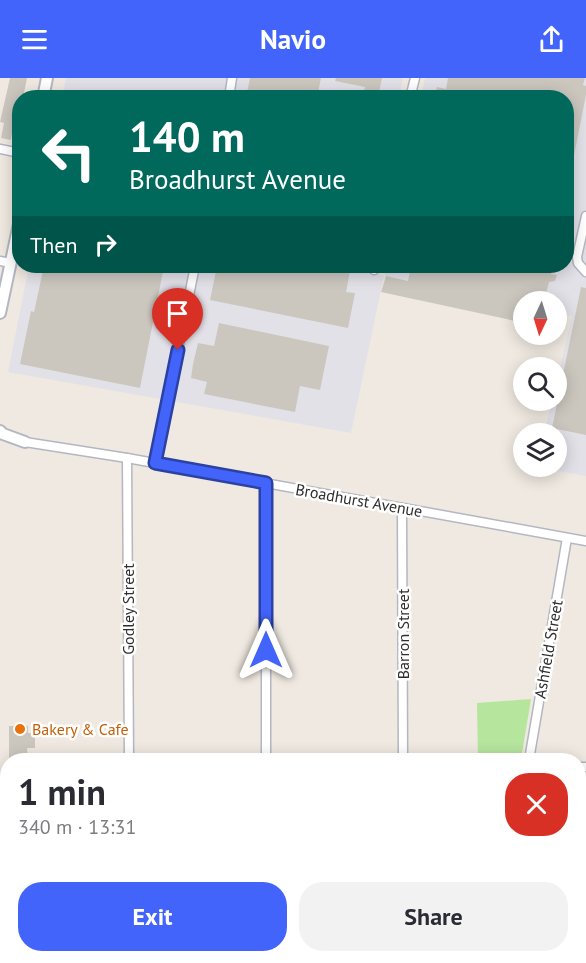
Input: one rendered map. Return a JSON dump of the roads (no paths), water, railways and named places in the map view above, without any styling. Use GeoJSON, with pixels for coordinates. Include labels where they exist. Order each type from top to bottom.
{"type":"FeatureCollection","features":[{"type":"Feature","properties":{"kind":"street"},"geometry":{"type":"LineString","coordinates":[[583,270],[578,257],[586,216]]}},
{"type":"Feature","properties":{"kind":"street"},"geometry":{"type":"LineString","coordinates":[[0,313],[5,262],[12,242]]}},
{"type":"Feature","properties":{"kind":"street"},"geometry":{"type":"LineString","coordinates":[[155,463],[194,273]]}},
{"type":"Feature","properties":{"kind":"street","name":"Broadhurst Avenue"},"geometry":{"type":"LineString","coordinates":[[0,431],[25,442]]}},
{"type":"Feature","properties":{"kind":"street","name":"Broadhurst Avenue"},"geometry":{"type":"LineString","coordinates":[[0,442],[25,442],[127,458],[586,541]]}},
{"type":"Feature","properties":{"kind":"street","name":"Godley Street"},"geometry":{"type":"LineString","coordinates":[[127,458],[129,753]]}},
{"type":"Feature","properties":{"kind":"street"},"geometry":{"type":"LineString","coordinates":[[266,483],[266,753]]}},
{"type":"Feature","properties":{"kind":"street","name":"Barron Street"},"geometry":{"type":"LineString","coordinates":[[402,508],[403,753]]}},
{"type":"Feature","properties":{"kind":"street","name":"Ashfield Street"},"geometry":{"type":"LineString","coordinates":[[530,753],[567,538]]}},
{"type":"Feature","properties":{"kind":"place","name":"Bakery & Cafe"},"geometry":{"type":"Point","coordinates":[20,729]}}]}
